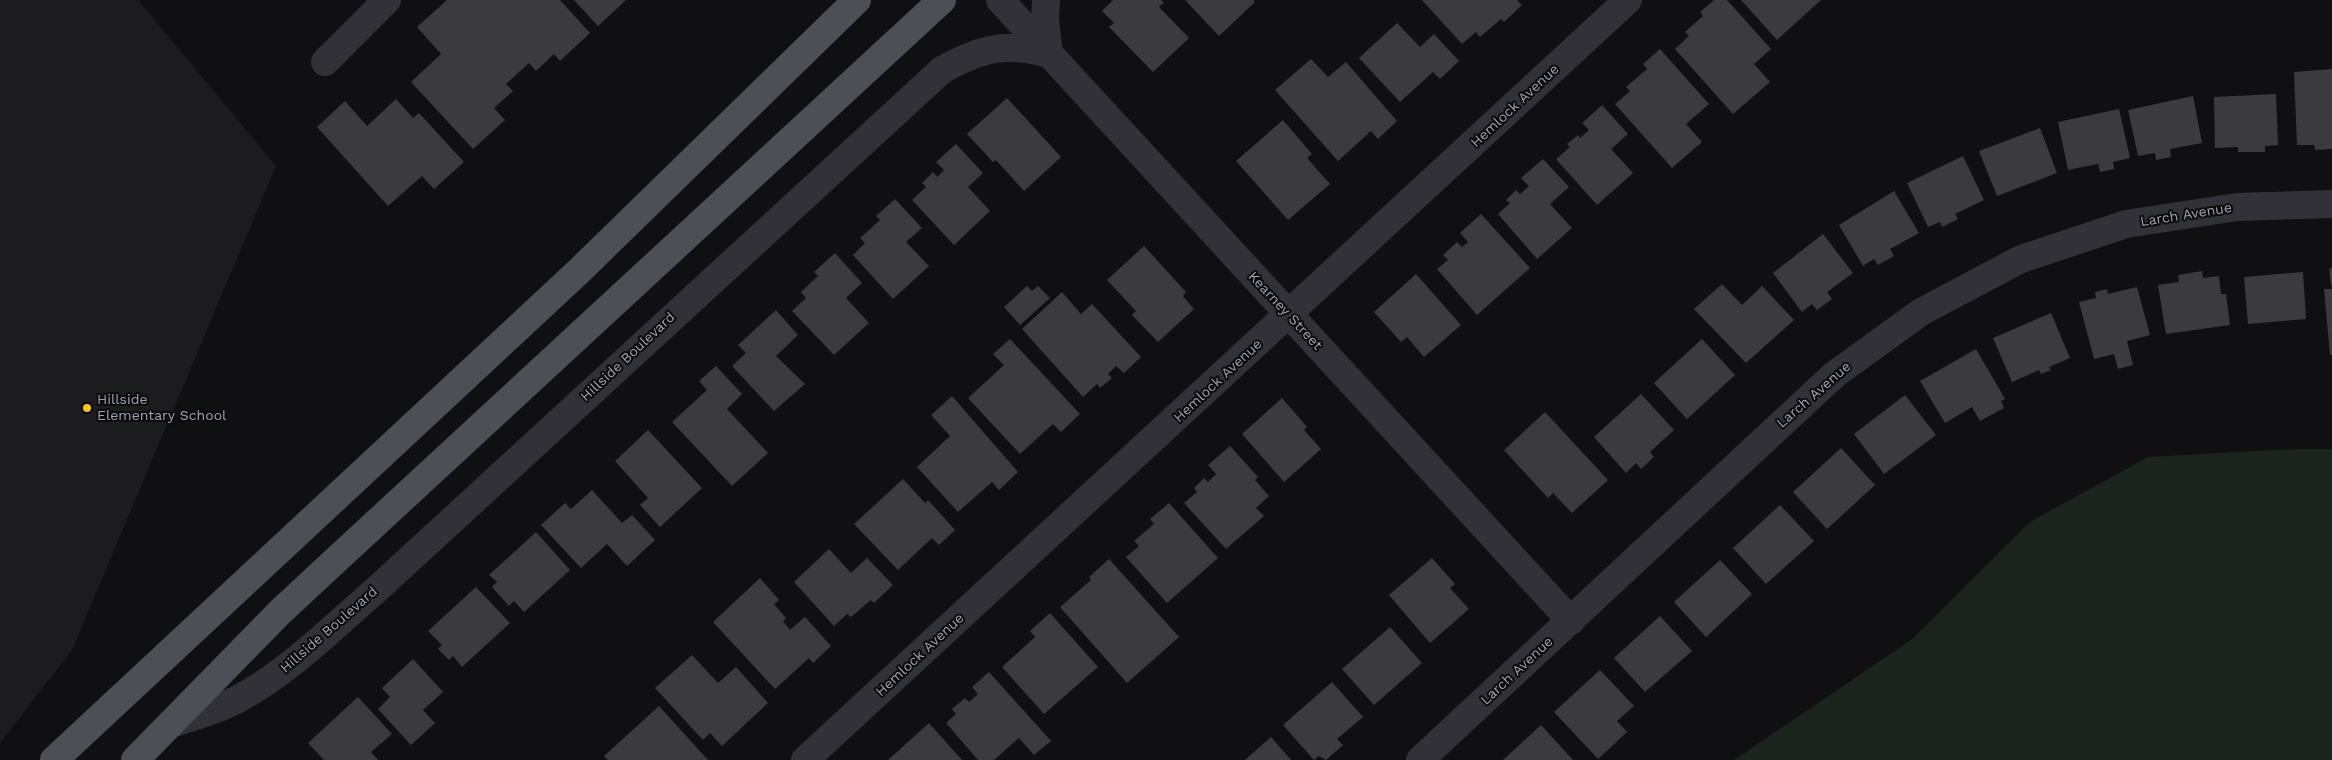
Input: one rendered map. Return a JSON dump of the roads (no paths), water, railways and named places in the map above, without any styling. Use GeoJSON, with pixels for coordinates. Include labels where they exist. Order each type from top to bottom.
{"type":"FeatureCollection","features":[{"type":"Feature","properties":{"kind":"main road"},"geometry":{"type":"LineString","coordinates":[[54,760],[578,272],[857,0]]}},
{"type":"Feature","properties":{"kind":"main road","name":"Hillside Boulevard"},"geometry":{"type":"LineString","coordinates":[[135,760],[280,612],[942,0]]}},
{"type":"Feature","properties":{"kind":"street"},"geometry":{"type":"LineString","coordinates":[[324,62],[387,0]]}},
{"type":"Feature","properties":{"kind":"street","name":"Kearney Street"},"geometry":{"type":"LineString","coordinates":[[1000,0],[1571,621]]}},
{"type":"Feature","properties":{"kind":"street"},"geometry":{"type":"LineString","coordinates":[[1046,0],[1045,20],[1049,54]]}},
{"type":"Feature","properties":{"kind":"street","name":"Hemlock Avenue"},"geometry":{"type":"LineString","coordinates":[[805,760],[1290,315],[1628,0]]}},
{"type":"Feature","properties":{"kind":"street","name":"Hillside Boulevard"},"geometry":{"type":"LineString","coordinates":[[170,724],[203,714],[237,700],[267,682],[296,660],[383,583],[942,70],[980,51],[996,48],[1031,49],[1049,54]]}},
{"type":"Feature","properties":{"kind":"street","name":"Larch Avenue"},"geometry":{"type":"LineString","coordinates":[[1420,760],[1834,374],[1921,312],[2021,259],[2126,224],[2237,206],[2332,204]]}},
{"type":"Feature","properties":{"kind":"place","name":"Hillside Elementary School"},"geometry":{"type":"Point","coordinates":[87,408]}}]}
